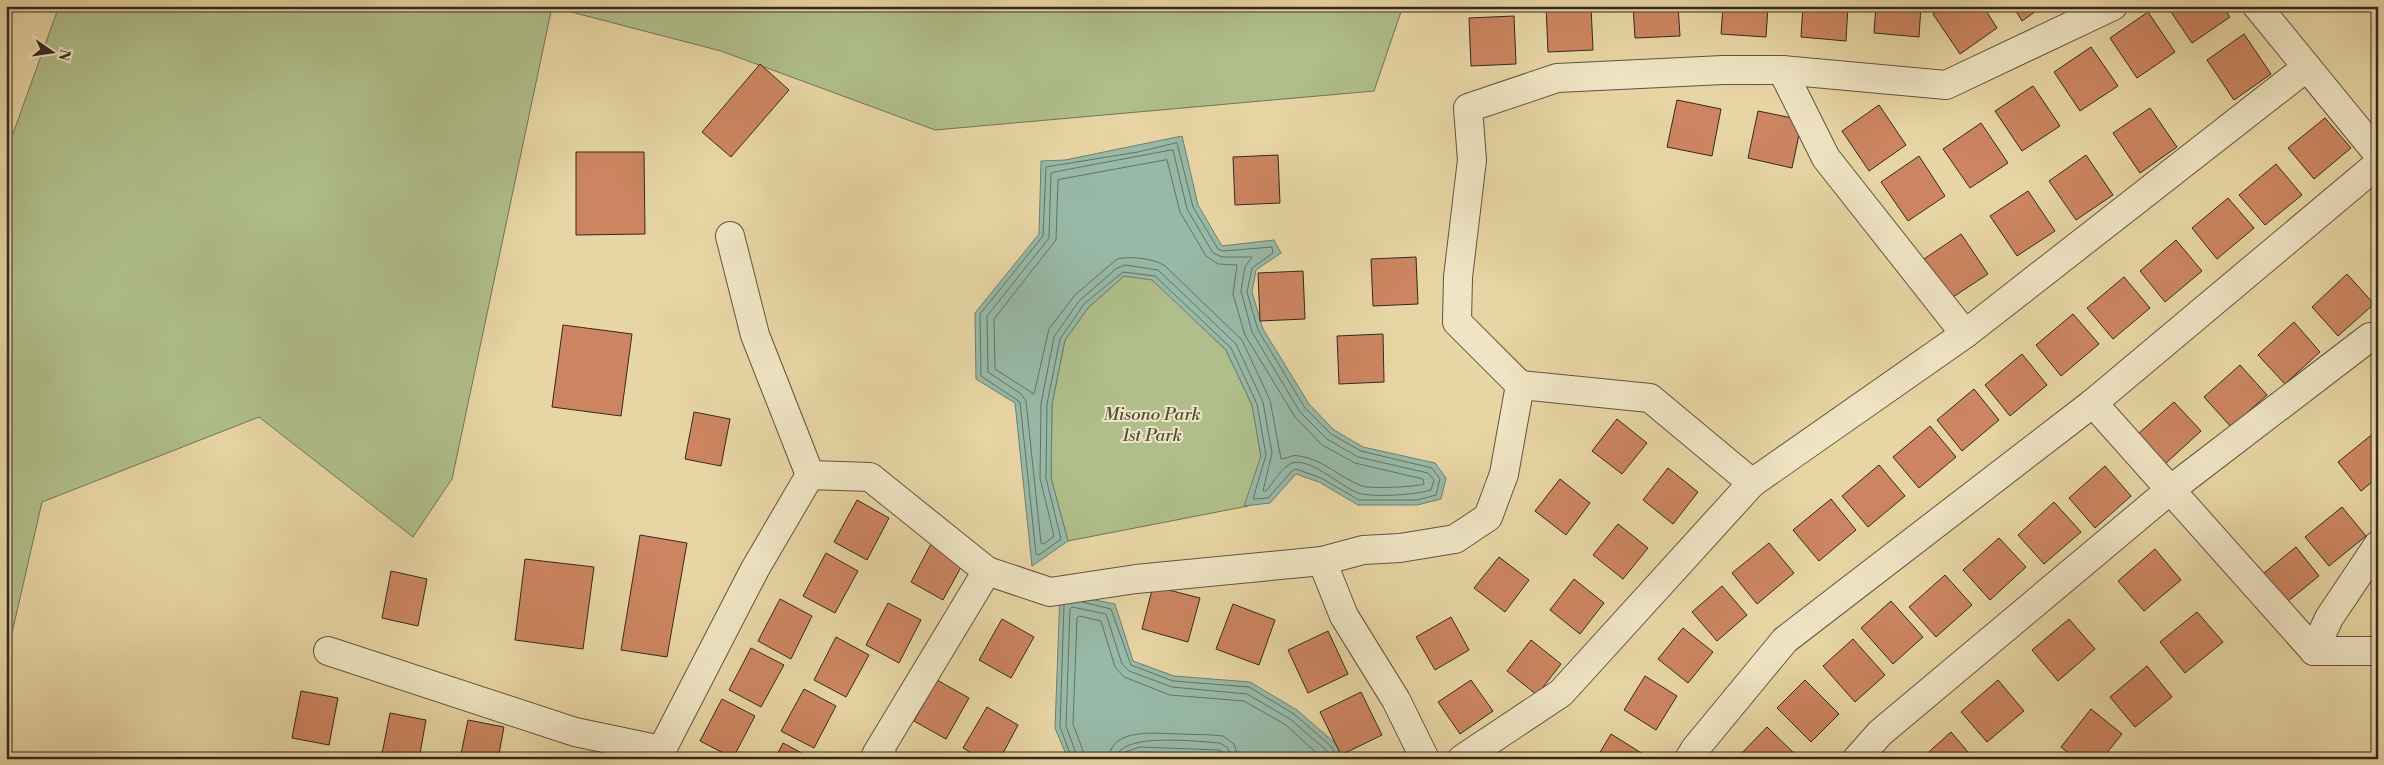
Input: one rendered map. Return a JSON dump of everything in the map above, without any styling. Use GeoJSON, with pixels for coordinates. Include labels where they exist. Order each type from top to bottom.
{"type":"FeatureCollection","features":[{"type":"Feature","properties":{"kind":"street"},"geometry":{"type":"LineString","coordinates":[[1752,483],[1650,398],[1520,385],[1457,322],[1458,277],[1472,160],[1468,108],[1557,78],[1723,70],[1782,70],[1946,85],[2113,6]]}},
{"type":"Feature","properties":{"kind":"street"},"geometry":{"type":"LineString","coordinates":[[2257,6],[2378,154]]}},
{"type":"Feature","properties":{"kind":"street"},"geometry":{"type":"LineString","coordinates":[[1462,759],[1561,693],[1752,483],[1964,334],[2307,68]]}},
{"type":"Feature","properties":{"kind":"street"},"geometry":{"type":"LineString","coordinates":[[1782,70],[1826,158],[1964,334]]}},
{"type":"Feature","properties":{"kind":"street"},"geometry":{"type":"LineString","coordinates":[[1689,759],[1695,749],[1785,640],[2093,403],[2378,164]]}},
{"type":"Feature","properties":{"kind":"street"},"geometry":{"type":"LineString","coordinates":[[730,236],[754,335],[810,476]]}},
{"type":"Feature","properties":{"kind":"street"},"geometry":{"type":"LineString","coordinates":[[1857,759],[1880,733],[2170,490],[2370,337]]}},
{"type":"Feature","properties":{"kind":"street"},"geometry":{"type":"LineString","coordinates":[[810,476],[870,477],[987,571],[1050,592],[1136,579],[1322,561],[1363,550],[1400,548],[1455,539],[1488,517],[1504,474],[1520,385]]}},
{"type":"Feature","properties":{"kind":"street"},"geometry":{"type":"LineString","coordinates":[[2093,403],[2314,652],[2378,651]]}},
{"type":"Feature","properties":{"kind":"street"},"geometry":{"type":"LineString","coordinates":[[328,651],[575,732],[659,754],[755,569],[810,476]]}},
{"type":"Feature","properties":{"kind":"street"},"geometry":{"type":"LineString","coordinates":[[2314,652],[2329,618],[2378,545]]}},
{"type":"Feature","properties":{"kind":"street"},"geometry":{"type":"LineString","coordinates":[[1322,561],[1344,616],[1396,700],[1425,759]]}},
{"type":"Feature","properties":{"kind":"street"},"geometry":{"type":"LineString","coordinates":[[878,757],[987,571]]}},
{"type":"Feature","properties":{"kind":"green space"},"geometry":{"type":"Polygon","coordinates":[[[59,6],[1403,6],[1374,91],[935,130],[721,51],[552,7],[452,479],[413,537],[259,417],[42,502],[7,655],[6,153],[59,6]]]}},
{"type":"Feature","properties":{"kind":"green space","name":"Misono Park 1st Park"},"geometry":{"type":"Polygon","coordinates":[[[1124,276],[1152,279],[1226,350],[1252,405],[1261,456],[1248,506],[1068,541],[1051,478],[1052,404],[1065,340],[1088,308],[1124,276]]]}},
{"type":"Feature","properties":{"kind":"water"},"geometry":{"type":"Polygon","coordinates":[[[1182,136],[1198,205],[1222,246],[1274,240],[1281,253],[1256,270],[1252,292],[1263,329],[1309,404],[1334,430],[1363,447],[1435,463],[1446,478],[1441,499],[1417,505],[1358,505],[1319,482],[1296,474],[1270,503],[1244,506],[1261,456],[1252,405],[1226,350],[1152,280],[1124,276],[1088,308],[1065,340],[1052,404],[1051,478],[1068,541],[1032,566],[1015,403],[976,379],[975,313],[1039,234],[1041,161],[1065,160],[1182,136]]]}},
{"type":"Feature","properties":{"kind":"water"},"geometry":{"type":"Polygon","coordinates":[[[1060,593],[1115,604],[1133,661],[1174,676],[1250,682],[1297,710],[1335,743],[1344,759],[1221,759],[1218,754],[1140,752],[1122,759],[1068,759],[1055,728],[1060,593]]]}},
{"type":"Feature","properties":{"kind":"building"},"geometry":{"type":"Polygon","coordinates":[[[1546,6],[1591,6],[1593,50],[1548,52],[1546,6]]]}},
{"type":"Feature","properties":{"kind":"building"},"geometry":{"type":"Polygon","coordinates":[[[1633,6],[1678,6],[1680,36],[1635,38],[1633,6]]]}},
{"type":"Feature","properties":{"kind":"building"},"geometry":{"type":"Polygon","coordinates":[[[1723,6],[1768,6],[1766,37],[1721,34],[1723,6]]]}},
{"type":"Feature","properties":{"kind":"building"},"geometry":{"type":"Polygon","coordinates":[[[1803,6],[1848,6],[1846,41],[1801,37],[1803,6]]]}},
{"type":"Feature","properties":{"kind":"building"},"geometry":{"type":"Polygon","coordinates":[[[1876,6],[1921,6],[1919,37],[1874,33],[1876,6]]]}},
{"type":"Feature","properties":{"kind":"building"},"geometry":{"type":"Polygon","coordinates":[[[1944,6],[1983,6],[1997,28],[1960,54],[1933,14],[1944,6]]]}},
{"type":"Feature","properties":{"kind":"building"},"geometry":{"type":"Polygon","coordinates":[[[2013,6],[2043,6],[2022,21],[2013,6]]]}},
{"type":"Feature","properties":{"kind":"building"},"geometry":{"type":"Polygon","coordinates":[[[2167,6],[2222,6],[2230,17],[2192,43],[2167,6]]]}},
{"type":"Feature","properties":{"kind":"building"},"geometry":{"type":"Polygon","coordinates":[[[2148,12],[2175,52],[2137,78],[2110,38],[2148,12]]]}},
{"type":"Feature","properties":{"kind":"building"},"geometry":{"type":"Polygon","coordinates":[[[1514,16],[1516,64],[1471,66],[1469,18],[1514,16]]]}},
{"type":"Feature","properties":{"kind":"building"},"geometry":{"type":"Polygon","coordinates":[[[2244,34],[2271,74],[2234,100],[2207,60],[2244,34]]]}},
{"type":"Feature","properties":{"kind":"building"},"geometry":{"type":"Polygon","coordinates":[[[2091,47],[2118,86],[2080,111],[2054,72],[2091,47]]]}},
{"type":"Feature","properties":{"kind":"building"},"geometry":{"type":"Polygon","coordinates":[[[760,64],[789,90],[731,157],[702,132],[760,64]]]}},
{"type":"Feature","properties":{"kind":"building"},"geometry":{"type":"Polygon","coordinates":[[[2033,86],[2060,126],[2022,151],[1995,111],[2033,86]]]}},
{"type":"Feature","properties":{"kind":"building"},"geometry":{"type":"Polygon","coordinates":[[[1677,100],[1721,109],[1712,156],[1667,147],[1677,100]]]}},
{"type":"Feature","properties":{"kind":"building"},"geometry":{"type":"Polygon","coordinates":[[[1879,105],[1906,145],[1869,171],[1842,131],[1879,105]]]}},
{"type":"Feature","properties":{"kind":"building"},"geometry":{"type":"Polygon","coordinates":[[[2150,108],[2177,147],[2140,173],[2113,133],[2150,108]]]}},
{"type":"Feature","properties":{"kind":"building"},"geometry":{"type":"Polygon","coordinates":[[[1758,111],[1802,120],[1792,168],[1748,158],[1758,111]]]}},
{"type":"Feature","properties":{"kind":"building"},"geometry":{"type":"Polygon","coordinates":[[[2325,118],[2351,148],[2314,179],[2288,148],[2325,118]]]}},
{"type":"Feature","properties":{"kind":"building"},"geometry":{"type":"Polygon","coordinates":[[[1981,123],[2008,163],[1970,188],[1943,149],[1981,123]]]}},
{"type":"Feature","properties":{"kind":"building"},"geometry":{"type":"Polygon","coordinates":[[[576,152],[644,152],[645,234],[576,235],[576,152]]]}},
{"type":"Feature","properties":{"kind":"building"},"geometry":{"type":"Polygon","coordinates":[[[1278,155],[1280,203],[1235,205],[1233,157],[1278,155]]]}},
{"type":"Feature","properties":{"kind":"building"},"geometry":{"type":"Polygon","coordinates":[[[2086,155],[2113,195],[2076,220],[2049,181],[2086,155]]]}},
{"type":"Feature","properties":{"kind":"building"},"geometry":{"type":"Polygon","coordinates":[[[1919,156],[1945,196],[1908,221],[1881,182],[1919,156]]]}},
{"type":"Feature","properties":{"kind":"building"},"geometry":{"type":"Polygon","coordinates":[[[2276,164],[2302,195],[2265,225],[2239,195],[2276,164]]]}},
{"type":"Feature","properties":{"kind":"building"},"geometry":{"type":"Polygon","coordinates":[[[2028,191],[2055,231],[2017,256],[1990,216],[2028,191]]]}},
{"type":"Feature","properties":{"kind":"building"},"geometry":{"type":"Polygon","coordinates":[[[2228,198],[2254,228],[2217,259],[2192,228],[2228,198]]]}},
{"type":"Feature","properties":{"kind":"building"},"geometry":{"type":"Polygon","coordinates":[[[1961,234],[1988,274],[1950,299],[1924,259],[1961,234]]]}},
{"type":"Feature","properties":{"kind":"building"},"geometry":{"type":"Polygon","coordinates":[[[2176,240],[2202,271],[2165,302],[2140,271],[2176,240]]]}},
{"type":"Feature","properties":{"kind":"building"},"geometry":{"type":"Polygon","coordinates":[[[1416,257],[1418,304],[1373,306],[1371,259],[1416,257]]]}},
{"type":"Feature","properties":{"kind":"building"},"geometry":{"type":"Polygon","coordinates":[[[1303,271],[1305,319],[1260,321],[1258,273],[1303,271]]]}},
{"type":"Feature","properties":{"kind":"building"},"geometry":{"type":"Polygon","coordinates":[[[2347,274],[2374,304],[2338,336],[2312,307],[2347,274]]]}},
{"type":"Feature","properties":{"kind":"building"},"geometry":{"type":"Polygon","coordinates":[[[2124,277],[2150,308],[2113,339],[2087,308],[2124,277]]]}},
{"type":"Feature","properties":{"kind":"building"},"geometry":{"type":"Polygon","coordinates":[[[2073,314],[2099,344],[2061,376],[2036,345],[2073,314]]]}},
{"type":"Feature","properties":{"kind":"building"},"geometry":{"type":"Polygon","coordinates":[[[2294,322],[2320,352],[2285,384],[2258,355],[2294,322]]]}},
{"type":"Feature","properties":{"kind":"building"},"geometry":{"type":"Polygon","coordinates":[[[563,325],[632,334],[621,416],[552,407],[563,325]]]}},
{"type":"Feature","properties":{"kind":"building"},"geometry":{"type":"Polygon","coordinates":[[[1383,334],[1384,382],[1339,384],[1337,336],[1383,334]]]}},
{"type":"Feature","properties":{"kind":"building"},"geometry":{"type":"Polygon","coordinates":[[[2022,354],[2047,385],[2010,416],[1985,385],[2022,354]]]}},
{"type":"Feature","properties":{"kind":"building"},"geometry":{"type":"Polygon","coordinates":[[[2240,365],[2267,395],[2231,427],[2204,397],[2240,365]]]}},
{"type":"Feature","properties":{"kind":"building"},"geometry":{"type":"Polygon","coordinates":[[[1974,389],[1999,420],[1962,451],[1937,420],[1974,389]]]}},
{"type":"Feature","properties":{"kind":"building"},"geometry":{"type":"Polygon","coordinates":[[[2174,402],[2201,431],[2165,464],[2138,434],[2174,402]]]}},
{"type":"Feature","properties":{"kind":"building"},"geometry":{"type":"Polygon","coordinates":[[[694,412],[730,419],[721,466],[685,459],[694,412]]]}},
{"type":"Feature","properties":{"kind":"building"},"geometry":{"type":"Polygon","coordinates":[[[1617,419],[1647,443],[1622,474],[1592,451],[1617,419]]]}},
{"type":"Feature","properties":{"kind":"building"},"geometry":{"type":"Polygon","coordinates":[[[1930,426],[1956,457],[1919,488],[1893,457],[1930,426]]]}},
{"type":"Feature","properties":{"kind":"building"},"geometry":{"type":"Polygon","coordinates":[[[2375,432],[2378,436],[2378,477],[2361,491],[2338,462],[2375,432]]]}},
{"type":"Feature","properties":{"kind":"building"},"geometry":{"type":"Polygon","coordinates":[[[1879,465],[1905,496],[1868,527],[1842,496],[1879,465]]]}},
{"type":"Feature","properties":{"kind":"building"},"geometry":{"type":"Polygon","coordinates":[[[2105,466],[2131,496],[2095,528],[2069,498],[2105,466]]]}},
{"type":"Feature","properties":{"kind":"building"},"geometry":{"type":"Polygon","coordinates":[[[1668,468],[1698,492],[1673,524],[1643,500],[1668,468]]]}},
{"type":"Feature","properties":{"kind":"building"},"geometry":{"type":"Polygon","coordinates":[[[1560,479],[1590,503],[1566,535],[1535,511],[1560,479]]]}},
{"type":"Feature","properties":{"kind":"building"},"geometry":{"type":"Polygon","coordinates":[[[1831,499],[1856,530],[1819,561],[1793,530],[1831,499]]]}},
{"type":"Feature","properties":{"kind":"building"},"geometry":{"type":"Polygon","coordinates":[[[857,500],[889,518],[867,560],[834,542],[857,500]]]}},
{"type":"Feature","properties":{"kind":"building"},"geometry":{"type":"Polygon","coordinates":[[[2054,502],[2081,532],[2044,564],[2018,535],[2054,502]]]}},
{"type":"Feature","properties":{"kind":"building"},"geometry":{"type":"Polygon","coordinates":[[[2342,507],[2366,536],[2329,566],[2305,537],[2342,507]]]}},
{"type":"Feature","properties":{"kind":"building"},"geometry":{"type":"Polygon","coordinates":[[[1618,524],[1648,548],[1623,579],[1593,555],[1618,524]]]}},
{"type":"Feature","properties":{"kind":"building"},"geometry":{"type":"Polygon","coordinates":[[[640,535],[687,543],[667,657],[621,650],[640,535]]]}},
{"type":"Feature","properties":{"kind":"building"},"geometry":{"type":"Polygon","coordinates":[[[1999,538],[2026,567],[1990,600],[1963,570],[1999,538]]]}},
{"type":"Feature","properties":{"kind":"building"},"geometry":{"type":"Polygon","coordinates":[[[933,540],[966,558],[943,600],[911,582],[933,540]]]}},
{"type":"Feature","properties":{"kind":"building"},"geometry":{"type":"Polygon","coordinates":[[[1769,543],[1794,573],[1757,604],[1732,573],[1769,543]]]}},
{"type":"Feature","properties":{"kind":"building"},"geometry":{"type":"Polygon","coordinates":[[[2296,547],[2319,576],[2282,606],[2259,577],[2296,547]]]}},
{"type":"Feature","properties":{"kind":"building"},"geometry":{"type":"Polygon","coordinates":[[[2155,549],[2181,580],[2144,611],[2118,581],[2155,549]]]}},
{"type":"Feature","properties":{"kind":"building"},"geometry":{"type":"Polygon","coordinates":[[[826,553],[858,571],[835,613],[803,596],[826,553]]]}},
{"type":"Feature","properties":{"kind":"building"},"geometry":{"type":"Polygon","coordinates":[[[1499,557],[1529,580],[1505,612],[1474,588],[1499,557]]]}},
{"type":"Feature","properties":{"kind":"building"},"geometry":{"type":"Polygon","coordinates":[[[525,559],[594,567],[583,649],[515,640],[525,559]]]}},
{"type":"Feature","properties":{"kind":"building"},"geometry":{"type":"Polygon","coordinates":[[[391,571],[427,579],[418,626],[382,618],[391,571]]]}},
{"type":"Feature","properties":{"kind":"building"},"geometry":{"type":"Polygon","coordinates":[[[1945,575],[1972,605],[1936,637],[1909,607],[1945,575]]]}},
{"type":"Feature","properties":{"kind":"building"},"geometry":{"type":"Polygon","coordinates":[[[1574,579],[1604,603],[1580,634],[1550,610],[1574,579]]]}},
{"type":"Feature","properties":{"kind":"building"},"geometry":{"type":"Polygon","coordinates":[[[1153,586],[1200,598],[1188,642],[1142,629],[1153,586]]]}},
{"type":"Feature","properties":{"kind":"building"},"geometry":{"type":"Polygon","coordinates":[[[1722,586],[1747,615],[1717,641],[1692,612],[1722,586]]]}},
{"type":"Feature","properties":{"kind":"building"},"geometry":{"type":"Polygon","coordinates":[[[780,599],[812,616],[791,659],[758,641],[780,599]]]}},
{"type":"Feature","properties":{"kind":"building"},"geometry":{"type":"Polygon","coordinates":[[[1891,601],[1923,637],[1893,664],[1861,628],[1891,601]]]}},
{"type":"Feature","properties":{"kind":"building"},"geometry":{"type":"Polygon","coordinates":[[[888,603],[921,620],[899,663],[866,645],[888,603]]]}},
{"type":"Feature","properties":{"kind":"building"},"geometry":{"type":"Polygon","coordinates":[[[1233,604],[1275,620],[1259,665],[1216,649],[1233,604]]]}},
{"type":"Feature","properties":{"kind":"building"},"geometry":{"type":"Polygon","coordinates":[[[2197,612],[2223,642],[2185,673],[2160,642],[2197,612]]]}},
{"type":"Feature","properties":{"kind":"building"},"geometry":{"type":"Polygon","coordinates":[[[1451,617],[1469,650],[1435,670],[1416,637],[1451,617]]]}},
{"type":"Feature","properties":{"kind":"building"},"geometry":{"type":"Polygon","coordinates":[[[1002,619],[1034,637],[1011,678],[979,660],[1002,619]]]}},
{"type":"Feature","properties":{"kind":"building"},"geometry":{"type":"Polygon","coordinates":[[[2069,619],[2095,649],[2058,681],[2032,650],[2069,619]]]}},
{"type":"Feature","properties":{"kind":"building"},"geometry":{"type":"Polygon","coordinates":[[[1683,628],[1713,652],[1688,683],[1658,659],[1683,628]]]}},
{"type":"Feature","properties":{"kind":"building"},"geometry":{"type":"Polygon","coordinates":[[[1328,631],[1348,674],[1308,693],[1288,650],[1328,631]]]}},
{"type":"Feature","properties":{"kind":"building"},"geometry":{"type":"Polygon","coordinates":[[[836,637],[869,655],[846,697],[814,680],[836,637]]]}},
{"type":"Feature","properties":{"kind":"building"},"geometry":{"type":"Polygon","coordinates":[[[1853,639],[1885,675],[1855,702],[1823,666],[1853,639]]]}},
{"type":"Feature","properties":{"kind":"building"},"geometry":{"type":"Polygon","coordinates":[[[1531,640],[1561,664],[1537,695],[1507,671],[1531,640]]]}},
{"type":"Feature","properties":{"kind":"building"},"geometry":{"type":"Polygon","coordinates":[[[751,648],[784,665],[761,707],[729,690],[751,648]]]}},
{"type":"Feature","properties":{"kind":"building"},"geometry":{"type":"Polygon","coordinates":[[[2147,666],[2172,697],[2135,727],[2110,697],[2147,666]]]}},
{"type":"Feature","properties":{"kind":"building"},"geometry":{"type":"Polygon","coordinates":[[[1645,676],[1677,696],[1656,730],[1624,710],[1645,676]]]}},
{"type":"Feature","properties":{"kind":"building"},"geometry":{"type":"Polygon","coordinates":[[[937,680],[969,698],[946,739],[914,721],[937,680]]]}},
{"type":"Feature","properties":{"kind":"building"},"geometry":{"type":"Polygon","coordinates":[[[1471,680],[1493,711],[1460,734],[1438,702],[1471,680]]]}},
{"type":"Feature","properties":{"kind":"building"},"geometry":{"type":"Polygon","coordinates":[[[1805,680],[1839,714],[1811,742],[1777,708],[1805,680]]]}},
{"type":"Feature","properties":{"kind":"building"},"geometry":{"type":"Polygon","coordinates":[[[1998,680],[2024,711],[1987,742],[1961,712],[1998,680]]]}},
{"type":"Feature","properties":{"kind":"building"},"geometry":{"type":"Polygon","coordinates":[[[804,689],[836,706],[814,748],[781,731],[804,689]]]}},
{"type":"Feature","properties":{"kind":"building"},"geometry":{"type":"Polygon","coordinates":[[[301,691],[338,698],[329,745],[292,738],[301,691]]]}},
{"type":"Feature","properties":{"kind":"building"},"geometry":{"type":"Polygon","coordinates":[[[1361,692],[1382,735],[1341,755],[1320,712],[1361,692]]]}},
{"type":"Feature","properties":{"kind":"building"},"geometry":{"type":"Polygon","coordinates":[[[722,699],[755,716],[733,758],[700,741],[722,699]]]}},
{"type":"Feature","properties":{"kind":"building"},"geometry":{"type":"Polygon","coordinates":[[[987,707],[1018,725],[1000,759],[981,759],[963,748],[987,707]]]}},
{"type":"Feature","properties":{"kind":"building"},"geometry":{"type":"Polygon","coordinates":[[[2091,709],[2122,734],[2102,759],[2076,759],[2061,747],[2091,709]]]}},
{"type":"Feature","properties":{"kind":"building"},"geometry":{"type":"Polygon","coordinates":[[[390,713],[426,720],[419,759],[381,759],[390,713]]]}},
{"type":"Feature","properties":{"kind":"building"},"geometry":{"type":"Polygon","coordinates":[[[468,720],[504,727],[498,759],[460,759],[468,720]]]}},
{"type":"Feature","properties":{"kind":"building"},"geometry":{"type":"Polygon","coordinates":[[[1767,727],[1800,759],[1743,759],[1740,755],[1767,727]]]}},
{"type":"Feature","properties":{"kind":"building"},"geometry":{"type":"Polygon","coordinates":[[[1951,732],[1974,759],[1921,759],[1951,732]]]}},
{"type":"Feature","properties":{"kind":"building"},"geometry":{"type":"Polygon","coordinates":[[[1611,734],[1643,754],[1641,759],[1596,759],[1611,734]]]}},
{"type":"Feature","properties":{"kind":"building"},"geometry":{"type":"Polygon","coordinates":[[[783,743],[813,759],[775,759],[783,743]]]}}]}
